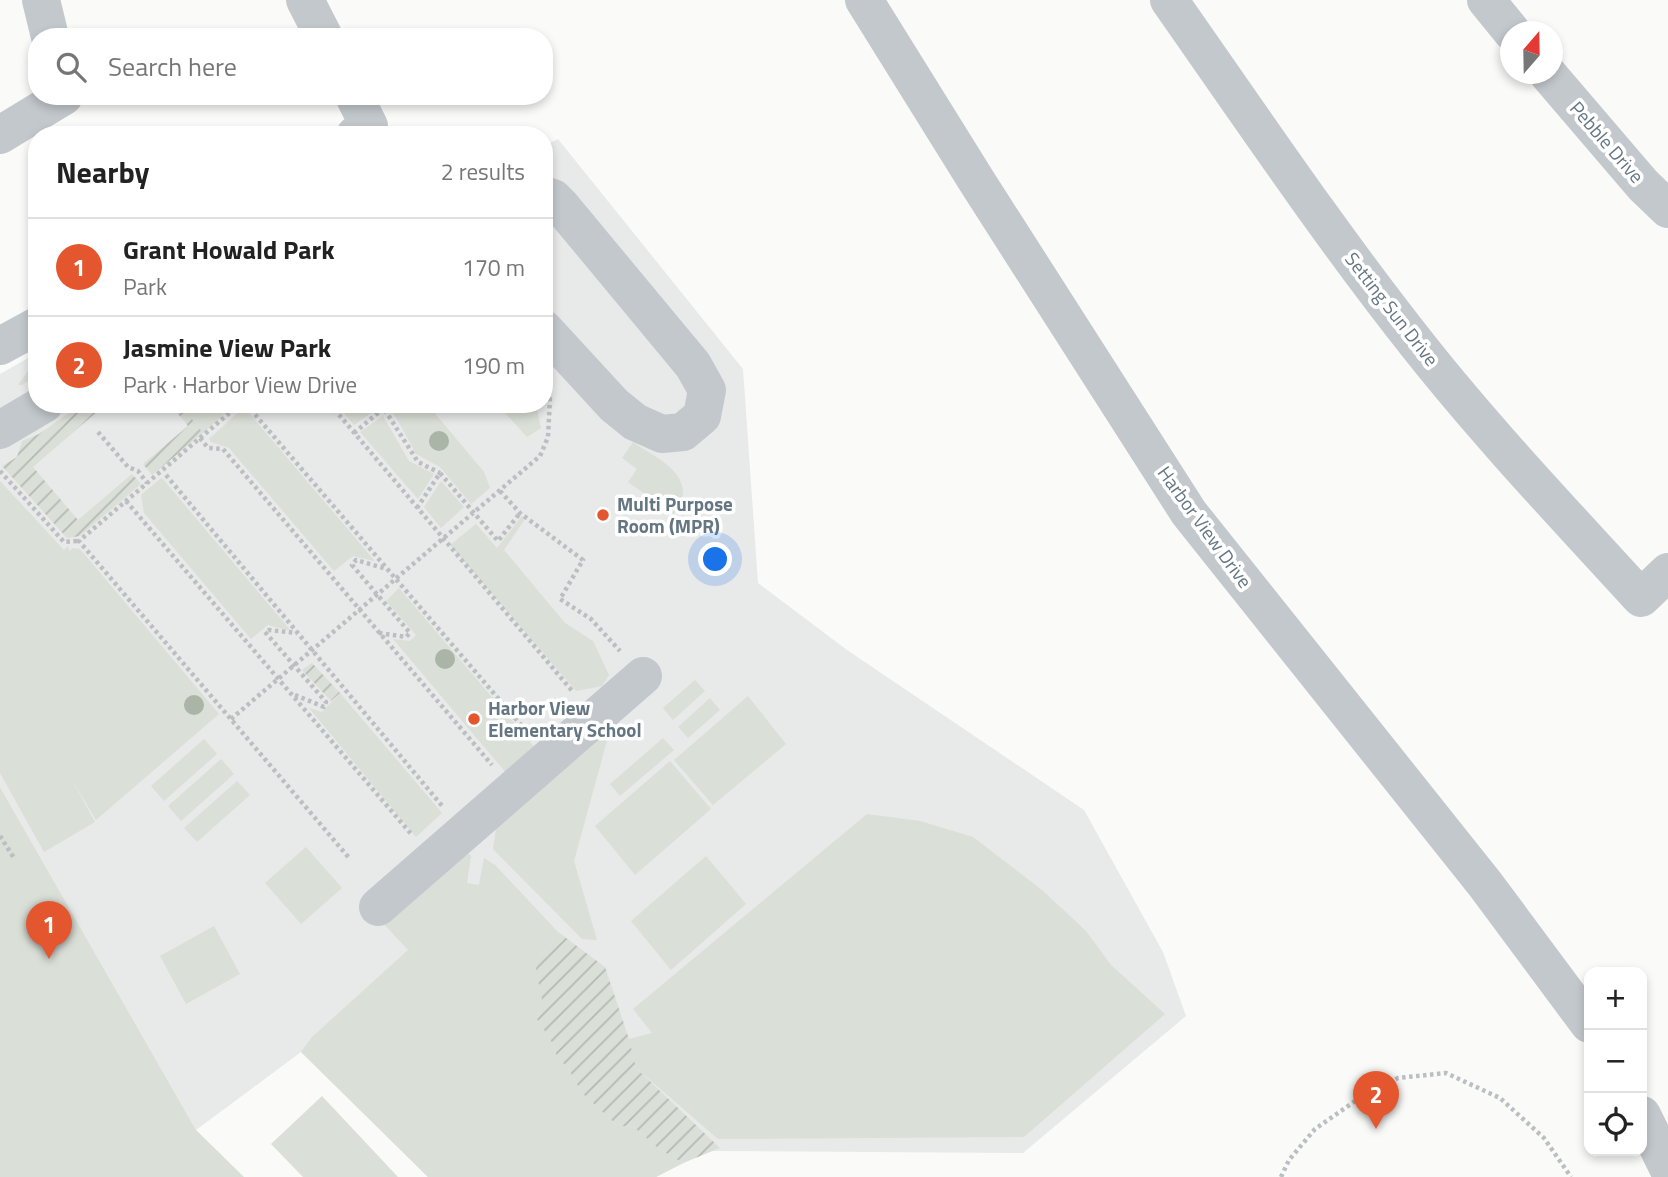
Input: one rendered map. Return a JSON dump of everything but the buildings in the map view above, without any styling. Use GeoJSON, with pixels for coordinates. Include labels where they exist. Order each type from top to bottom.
{"type":"FeatureCollection","features":[{"type":"Feature","properties":{"kind":"street"},"geometry":{"type":"LineString","coordinates":[[41,0],[48,28]]}},
{"type":"Feature","properties":{"kind":"street"},"geometry":{"type":"LineString","coordinates":[[305,0],[319,28]]}},
{"type":"Feature","properties":{"kind":"street","name":"Harbor View Drive"},"geometry":{"type":"LineString","coordinates":[[864,0],[1189,513],[1485,884],[1584,1017]]}},
{"type":"Feature","properties":{"kind":"street","name":"Setting Sun Drive"},"geometry":{"type":"LineString","coordinates":[[1170,0],[1317,212],[1420,348],[1530,477],[1654,585]]}},
{"type":"Feature","properties":{"kind":"street"},"geometry":{"type":"LineString","coordinates":[[1486,0],[1503,21]]}},
{"type":"Feature","properties":{"kind":"street","name":"Pebble Drive"},"geometry":{"type":"LineString","coordinates":[[1557,84],[1643,185],[1668,209]]}},
{"type":"Feature","properties":{"kind":"street"},"geometry":{"type":"LineString","coordinates":[[0,135],[49,105]]}},
{"type":"Feature","properties":{"kind":"street"},"geometry":{"type":"LineString","coordinates":[[553,198],[694,365],[707,390],[702,416],[683,432],[662,434],[635,422],[614,405],[553,340]]}},
{"type":"Feature","properties":{"kind":"street"},"geometry":{"type":"LineString","coordinates":[[0,346],[28,331]]}},
{"type":"Feature","properties":{"kind":"street"},"geometry":{"type":"LineString","coordinates":[[0,412],[28,395]]}},
{"type":"Feature","properties":{"kind":"street"},"geometry":{"type":"LineString","coordinates":[[0,429],[28,413]]}},
{"type":"Feature","properties":{"kind":"street"},"geometry":{"type":"LineString","coordinates":[[379,907],[643,676]]}},
{"type":"Feature","properties":{"kind":"street"},"geometry":{"type":"LineString","coordinates":[[1647,1125],[1668,1168]]}},
{"type":"Feature","properties":{"kind":"path"},"geometry":{"type":"LineString","coordinates":[[0,471],[64,542],[79,541],[229,413]]}},
{"type":"Feature","properties":{"kind":"path"},"geometry":{"type":"LineString","coordinates":[[254,413],[530,735]]}},
{"type":"Feature","properties":{"kind":"path"},"geometry":{"type":"LineString","coordinates":[[337,413],[578,697]]}},
{"type":"Feature","properties":{"kind":"path"},"geometry":{"type":"LineString","coordinates":[[354,433],[375,413]]}},
{"type":"Feature","properties":{"kind":"path"},"geometry":{"type":"LineString","coordinates":[[386,413],[418,462],[440,473],[498,541],[520,513]]}},
{"type":"Feature","properties":{"kind":"path"},"geometry":{"type":"LineString","coordinates":[[231,719],[540,456],[548,438],[549,413]]}},
{"type":"Feature","properties":{"kind":"path"},"geometry":{"type":"LineString","coordinates":[[98,432],[128,467],[138,471],[147,483]]}},
{"type":"Feature","properties":{"kind":"path"},"geometry":{"type":"LineString","coordinates":[[200,438],[208,448],[223,449],[497,771]]}},
{"type":"Feature","properties":{"kind":"path"},"geometry":{"type":"LineString","coordinates":[[417,508],[440,473]]}},
{"type":"Feature","properties":{"kind":"path"},"geometry":{"type":"LineString","coordinates":[[166,475],[445,809]]}},
{"type":"Feature","properties":{"kind":"path"},"geometry":{"type":"LineString","coordinates":[[500,491],[520,513],[583,560],[560,599],[591,620],[643,676]]}},
{"type":"Feature","properties":{"kind":"path"},"geometry":{"type":"LineString","coordinates":[[126,501],[413,836]]}},
{"type":"Feature","properties":{"kind":"path"},"geometry":{"type":"LineString","coordinates":[[79,541],[350,859]]}},
{"type":"Feature","properties":{"kind":"path"},"geometry":{"type":"LineString","coordinates":[[379,633],[406,637],[410,633],[352,565],[356,560],[388,570]]}},
{"type":"Feature","properties":{"kind":"path"},"geometry":{"type":"LineString","coordinates":[[293,695],[324,707],[326,702],[265,632],[269,630],[298,633]]}},
{"type":"Feature","properties":{"kind":"path"},"geometry":{"type":"LineString","coordinates":[[0,836],[13,858]]}},
{"type":"Feature","properties":{"kind":"path"},"geometry":{"type":"LineString","coordinates":[[1281,1177],[1289,1160],[1315,1129],[1358,1099],[1398,1078],[1446,1073],[1500,1098],[1544,1138],[1571,1177]]}},
{"type":"Feature","properties":{"kind":"shaded area","name":"Harbor View Elementary School"},"geometry":{"type":"Polygon","coordinates":[[[558,139],[743,369],[758,583],[847,650],[1084,810],[1163,952],[1186,1016],[1023,1153],[708,1151],[656,1177],[428,1177],[301,1052],[196,1130],[0,787],[0,374],[28,358],[28,413],[553,413],[553,142],[558,139]]]}},
{"type":"Feature","properties":{"kind":"shaded area"},"geometry":{"type":"Polygon","coordinates":[[[28,371],[28,381],[18,385],[28,371]]]}},
{"type":"Feature","properties":{"kind":"shaded area"},"geometry":{"type":"Polygon","coordinates":[[[69,413],[96,413],[33,467],[78,520],[132,474],[141,484],[80,536],[67,538],[2,466],[17,457],[22,441],[39,434],[69,413]]]}},
{"type":"Feature","properties":{"kind":"shaded area"},"geometry":{"type":"Polygon","coordinates":[[[177,413],[189,413],[203,433],[152,475],[143,464],[188,426],[177,413]]]}},
{"type":"Feature","properties":{"kind":"shaded area"},"geometry":{"type":"Polygon","coordinates":[[[189,413],[226,413],[203,433],[191,420],[189,413]]]}},
{"type":"Feature","properties":{"kind":"shaded area"},"geometry":{"type":"Polygon","coordinates":[[[237,413],[249,413],[374,561],[353,556],[334,571],[229,448],[209,439],[237,413]]]}},
{"type":"Feature","properties":{"kind":"shaded area"},"geometry":{"type":"Polygon","coordinates":[[[344,413],[371,413],[354,425],[344,413]]]}},
{"type":"Feature","properties":{"kind":"shaded area"},"geometry":{"type":"Polygon","coordinates":[[[393,413],[435,413],[484,472],[490,488],[471,504],[440,467],[416,454],[393,413]]]}},
{"type":"Feature","properties":{"kind":"shaded area"},"geometry":{"type":"Polygon","coordinates":[[[505,413],[538,413],[541,428],[527,437],[505,413]]]}},
{"type":"Feature","properties":{"kind":"shaded area"},"geometry":{"type":"Polygon","coordinates":[[[383,416],[409,461],[434,474],[418,499],[360,432],[383,416]]]}},
{"type":"Feature","properties":{"kind":"shaded area"},"geometry":{"type":"Polygon","coordinates":[[[633,442],[665,463],[678,476],[683,493],[674,514],[628,482],[637,469],[622,458],[633,442]]]}},
{"type":"Feature","properties":{"kind":"shaded area"},"geometry":{"type":"Polygon","coordinates":[[[161,478],[291,631],[268,625],[251,639],[144,513],[141,495],[161,478]]]}},
{"type":"Feature","properties":{"kind":"shaded area"},"geometry":{"type":"Polygon","coordinates":[[[0,481],[64,550],[68,546],[70,552],[72,548],[80,549],[219,714],[96,820],[71,778],[95,822],[44,852],[0,773],[0,481]]]}},
{"type":"Feature","properties":{"kind":"shaded area"},"geometry":{"type":"Polygon","coordinates":[[[441,481],[464,507],[441,528],[424,507],[441,481]]]}},
{"type":"Feature","properties":{"kind":"shaded area"},"geometry":{"type":"Polygon","coordinates":[[[522,516],[525,519],[504,550],[565,623],[593,641],[609,675],[602,686],[576,691],[450,545],[476,524],[497,548],[522,516]]]}},
{"type":"Feature","properties":{"kind":"shaded area"},"geometry":{"type":"Polygon","coordinates":[[[399,588],[537,750],[507,774],[393,639],[410,641],[416,635],[386,601],[399,588]]]}},
{"type":"Feature","properties":{"kind":"shaded area"},"geometry":{"type":"Polygon","coordinates":[[[312,663],[340,693],[331,701],[302,670],[312,663]]]}},
{"type":"Feature","properties":{"kind":"shaded area"},"geometry":{"type":"Polygon","coordinates":[[[695,680],[705,691],[673,720],[663,708],[695,680]]]}},
{"type":"Feature","properties":{"kind":"shaded area"},"geometry":{"type":"Polygon","coordinates":[[[340,693],[442,813],[416,837],[309,708],[322,712],[340,693]]]}},
{"type":"Feature","properties":{"kind":"shaded area"},"geometry":{"type":"Polygon","coordinates":[[[748,696],[786,744],[713,805],[674,760],[748,696]]]}},
{"type":"Feature","properties":{"kind":"shaded area"},"geometry":{"type":"Polygon","coordinates":[[[710,698],[720,710],[688,738],[678,727],[710,698]]]}},
{"type":"Feature","properties":{"kind":"shaded area"},"geometry":{"type":"Polygon","coordinates":[[[611,726],[574,861],[597,940],[582,939],[493,849],[497,822],[611,726]]]}},
{"type":"Feature","properties":{"kind":"shaded area"},"geometry":{"type":"Polygon","coordinates":[[[663,738],[674,750],[620,796],[610,784],[663,738]]]}},
{"type":"Feature","properties":{"kind":"shaded area"},"geometry":{"type":"Polygon","coordinates":[[[204,739],[217,754],[164,801],[151,786],[204,739]]]}},
{"type":"Feature","properties":{"kind":"shaded area"},"geometry":{"type":"Polygon","coordinates":[[[221,759],[234,774],[181,821],[168,806],[221,759]]]}},
{"type":"Feature","properties":{"kind":"shaded area"},"geometry":{"type":"Polygon","coordinates":[[[670,761],[711,809],[635,875],[595,826],[670,761]]]}},
{"type":"Feature","properties":{"kind":"shaded area"},"geometry":{"type":"Polygon","coordinates":[[[237,781],[250,795],[197,842],[184,828],[237,781]]]}},
{"type":"Feature","properties":{"kind":"shaded area"},"geometry":{"type":"Polygon","coordinates":[[[0,787],[196,1130],[244,1177],[0,1177],[0,787]]]}},
{"type":"Feature","properties":{"kind":"shaded area"},"geometry":{"type":"Polygon","coordinates":[[[867,814],[920,821],[973,837],[1042,890],[1086,931],[1111,965],[1165,1014],[1024,1137],[718,1139],[636,1068],[629,1039],[652,1033],[633,1009],[867,814]]]}},
{"type":"Feature","properties":{"kind":"shaded area"},"geometry":{"type":"Polygon","coordinates":[[[306,847],[342,888],[301,924],[265,883],[306,847]]]}},
{"type":"Feature","properties":{"kind":"shaded area"},"geometry":{"type":"Polygon","coordinates":[[[468,853],[471,856],[467,883],[479,885],[484,858],[495,865],[558,932],[549,949],[538,955],[542,1000],[537,1019],[553,1044],[557,1057],[568,1068],[582,1093],[617,1125],[635,1128],[658,1148],[683,1163],[656,1177],[428,1177],[301,1052],[312,1037],[408,950],[383,923],[468,853]]]}},
{"type":"Feature","properties":{"kind":"shaded area"},"geometry":{"type":"Polygon","coordinates":[[[706,856],[746,904],[671,970],[631,921],[706,856]]]}},
{"type":"Feature","properties":{"kind":"shaded area"},"geometry":{"type":"Polygon","coordinates":[[[214,926],[240,974],[186,1004],[160,956],[214,926]]]}},
{"type":"Feature","properties":{"kind":"shaded area"},"geometry":{"type":"Polygon","coordinates":[[[558,932],[605,967],[636,1068],[720,1148],[683,1163],[658,1148],[635,1128],[617,1125],[582,1093],[568,1068],[557,1057],[553,1044],[537,1019],[542,1000],[536,970],[538,955],[549,949],[558,932]]]}},
{"type":"Feature","properties":{"kind":"shaded area"},"geometry":{"type":"Polygon","coordinates":[[[322,1096],[398,1177],[303,1177],[271,1144],[322,1096]]]}},
{"type":"Feature","properties":{"kind":"place","name":"Multi Purpose Room (MPR)"},"geometry":{"type":"Point","coordinates":[603,515]}},
{"type":"Feature","properties":{"kind":"place","name":"Harbor View Elementary School"},"geometry":{"type":"Point","coordinates":[474,719]}},
{"type":"Feature","properties":{"kind":"place","name":"Grant Howald Park"},"geometry":{"type":"Point","coordinates":[49,959]}},
{"type":"Feature","properties":{"kind":"place","name":"Jasmine View Park"},"geometry":{"type":"Point","coordinates":[1376,1129]}}]}
